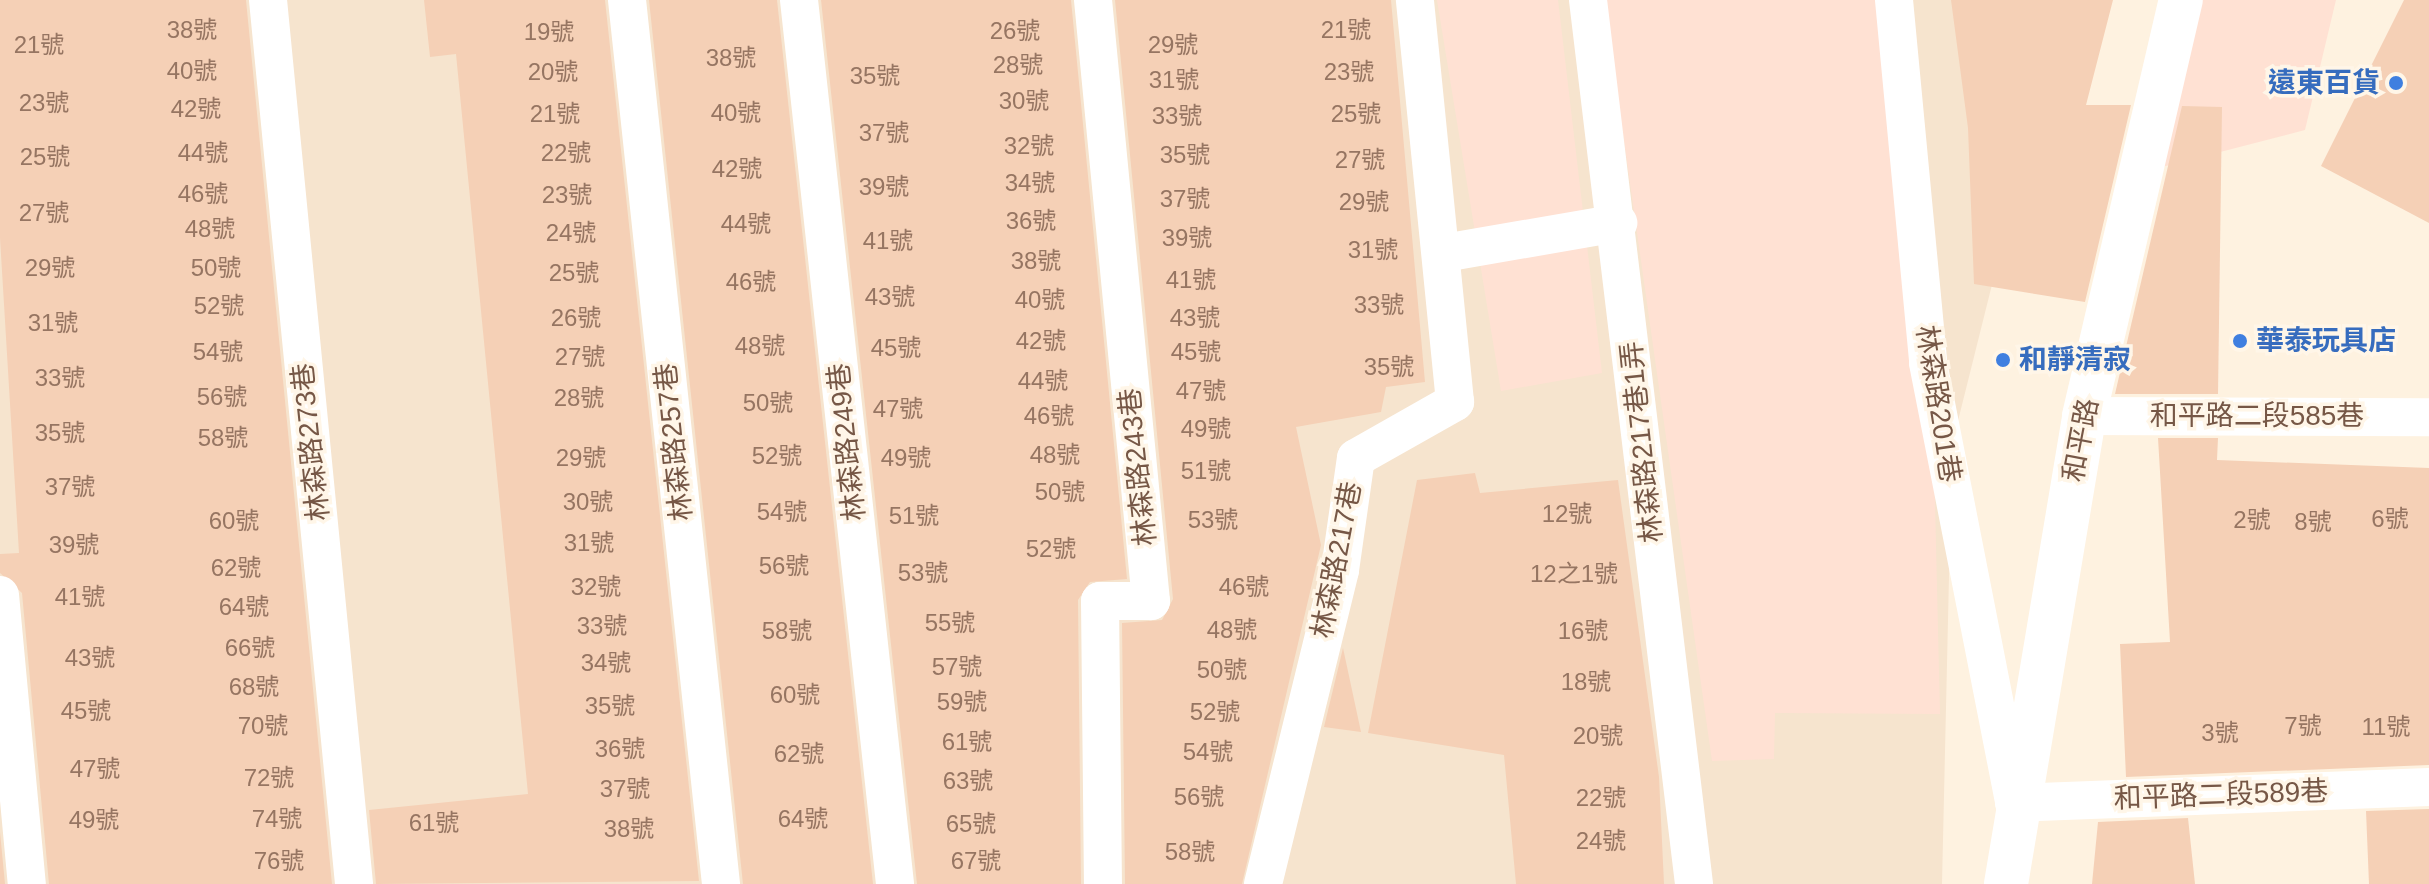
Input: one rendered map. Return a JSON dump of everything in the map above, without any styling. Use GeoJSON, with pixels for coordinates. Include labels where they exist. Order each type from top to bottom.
{"type":"FeatureCollection","features":[{"type":"Feature","properties":{"kind":"street","name":"和平路"},"geometry":{"type":"LineString","coordinates":[[2006,884],[2014,803],[2084,416],[2181,0]]}},
{"type":"Feature","properties":{"kind":"lane","name":"林森路273巷"},"geometry":{"type":"LineString","coordinates":[[268,0],[354,884]]}},
{"type":"Feature","properties":{"kind":"lane","name":"林森路257巷"},"geometry":{"type":"LineString","coordinates":[[627,0],[721,884]]}},
{"type":"Feature","properties":{"kind":"lane","name":"林森路249巷"},"geometry":{"type":"LineString","coordinates":[[799,0],[895,884]]}},
{"type":"Feature","properties":{"kind":"lane","name":"林森路243巷"},"geometry":{"type":"LineString","coordinates":[[1093,0],[1151,601],[1100,601],[1103,884]]}},
{"type":"Feature","properties":{"kind":"lane","name":"林森路217巷"},"geometry":{"type":"LineString","coordinates":[[1263,884],[1340,570],[1356,458],[1455,402],[1444,253],[1415,0]]}},
{"type":"Feature","properties":{"kind":"lane","name":"林森路217巷1弄"},"geometry":{"type":"LineString","coordinates":[[1588,0],[1618,223],[1694,884]]}},
{"type":"Feature","properties":{"kind":"lane","name":"林森路201巷"},"geometry":{"type":"LineString","coordinates":[[1894,0],[1928,363],[2014,803]]}},
{"type":"Feature","properties":{"kind":"lane"},"geometry":{"type":"LineString","coordinates":[[1444,253],[1618,223]]}},
{"type":"Feature","properties":{"kind":"lane","name":"和平路二段585巷"},"geometry":{"type":"LineString","coordinates":[[2084,416],[2429,417]]}},
{"type":"Feature","properties":{"kind":"lane"},"geometry":{"type":"LineString","coordinates":[[0,595],[27,884]]}},
{"type":"Feature","properties":{"kind":"lane","name":"和平路二段589巷"},"geometry":{"type":"LineString","coordinates":[[2014,803],[2429,787]]}},
{"type":"Feature","properties":{"kind":"shaded area"},"geometry":{"type":"Polygon","coordinates":[[[0,0],[2063,0],[1952,445],[1942,884],[0,884],[0,0]]]}},
{"type":"Feature","properties":{"kind":"shaded area"},"geometry":{"type":"Polygon","coordinates":[[[1437,0],[1558,0],[1602,373],[1501,391],[1437,0]]]}},
{"type":"Feature","properties":{"kind":"shaded area"},"geometry":{"type":"Polygon","coordinates":[[[1604,0],[1881,0],[1933,418],[1940,714],[1775,713],[1774,759],[1712,761],[1604,0]]]}},
{"type":"Feature","properties":{"kind":"shaded area"},"geometry":{"type":"Polygon","coordinates":[[[2172,0],[2336,0],[2305,130],[2127,176],[2172,0]]]}},
{"type":"Feature","properties":{"kind":"building"},"geometry":{"type":"Polygon","coordinates":[[[0,0],[246,0],[332,884],[49,884],[22,593],[0,573],[0,554],[19,553],[0,238],[0,0]]]}},
{"type":"Feature","properties":{"kind":"building"},"geometry":{"type":"Polygon","coordinates":[[[424,0],[605,0],[699,881],[376,884],[369,810],[528,794],[456,54],[430,57],[424,0]]]}},
{"type":"Feature","properties":{"kind":"building"},"geometry":{"type":"Polygon","coordinates":[[[649,0],[777,0],[873,884],[743,884],[649,0]]]}},
{"type":"Feature","properties":{"kind":"building"},"geometry":{"type":"Polygon","coordinates":[[[821,0],[1071,0],[1127,579],[1090,582],[1078,600],[1081,884],[917,884],[821,0]]]}},
{"type":"Feature","properties":{"kind":"building"},"geometry":{"type":"Polygon","coordinates":[[[1115,0],[1391,0],[1425,382],[1386,387],[1381,412],[1296,427],[1321,545],[1242,884],[1125,884],[1122,623],[1162,620],[1173,599],[1115,0]]]}},
{"type":"Feature","properties":{"kind":"building"},"geometry":{"type":"Polygon","coordinates":[[[1951,0],[2113,0],[2086,105],[2131,105],[2085,302],[1974,284],[1968,128],[1951,0]]]}},
{"type":"Feature","properties":{"kind":"building","name":"遠東百貨"},"geometry":{"type":"Polygon","coordinates":[[[2404,0],[2429,0],[2429,223],[2321,166],[2404,0]]]}},
{"type":"Feature","properties":{"kind":"building"},"geometry":{"type":"Polygon","coordinates":[[[2182,106],[2222,107],[2218,394],[2115,394],[2182,106]]]}},
{"type":"Feature","properties":{"kind":"building"},"geometry":{"type":"Polygon","coordinates":[[[2158,438],[2218,438],[2217,460],[2429,468],[2429,765],[2126,777],[2120,644],[2170,642],[2158,438]]]}},
{"type":"Feature","properties":{"kind":"building"},"geometry":{"type":"Polygon","coordinates":[[[1475,473],[1480,493],[1618,480],[1659,777],[1664,884],[1516,884],[1504,755],[1368,733],[1417,480],[1475,473]]]}},
{"type":"Feature","properties":{"kind":"building"},"geometry":{"type":"Polygon","coordinates":[[[1343,648],[1361,732],[1324,727],[1343,648]]]}},
{"type":"Feature","properties":{"kind":"building"},"geometry":{"type":"Polygon","coordinates":[[[2429,809],[2429,884],[2369,884],[2366,811],[2429,809]]]}},
{"type":"Feature","properties":{"kind":"building"},"geometry":{"type":"Polygon","coordinates":[[[2188,818],[2195,884],[2092,884],[2098,822],[2188,818]]]}},
{"type":"Feature","properties":{"kind":"building"},"geometry":{"type":"Polygon","coordinates":[[[0,832],[5,884],[0,884],[0,832]]]}},
{"type":"Feature","properties":{"kind":"place","name":"遠東百貨"},"geometry":{"type":"Point","coordinates":[2396,83]}},
{"type":"Feature","properties":{"kind":"place","name":"華泰玩具店"},"geometry":{"type":"Point","coordinates":[2240,341]}},
{"type":"Feature","properties":{"kind":"place","name":"和靜清寂"},"geometry":{"type":"Point","coordinates":[2003,360]}}]}
